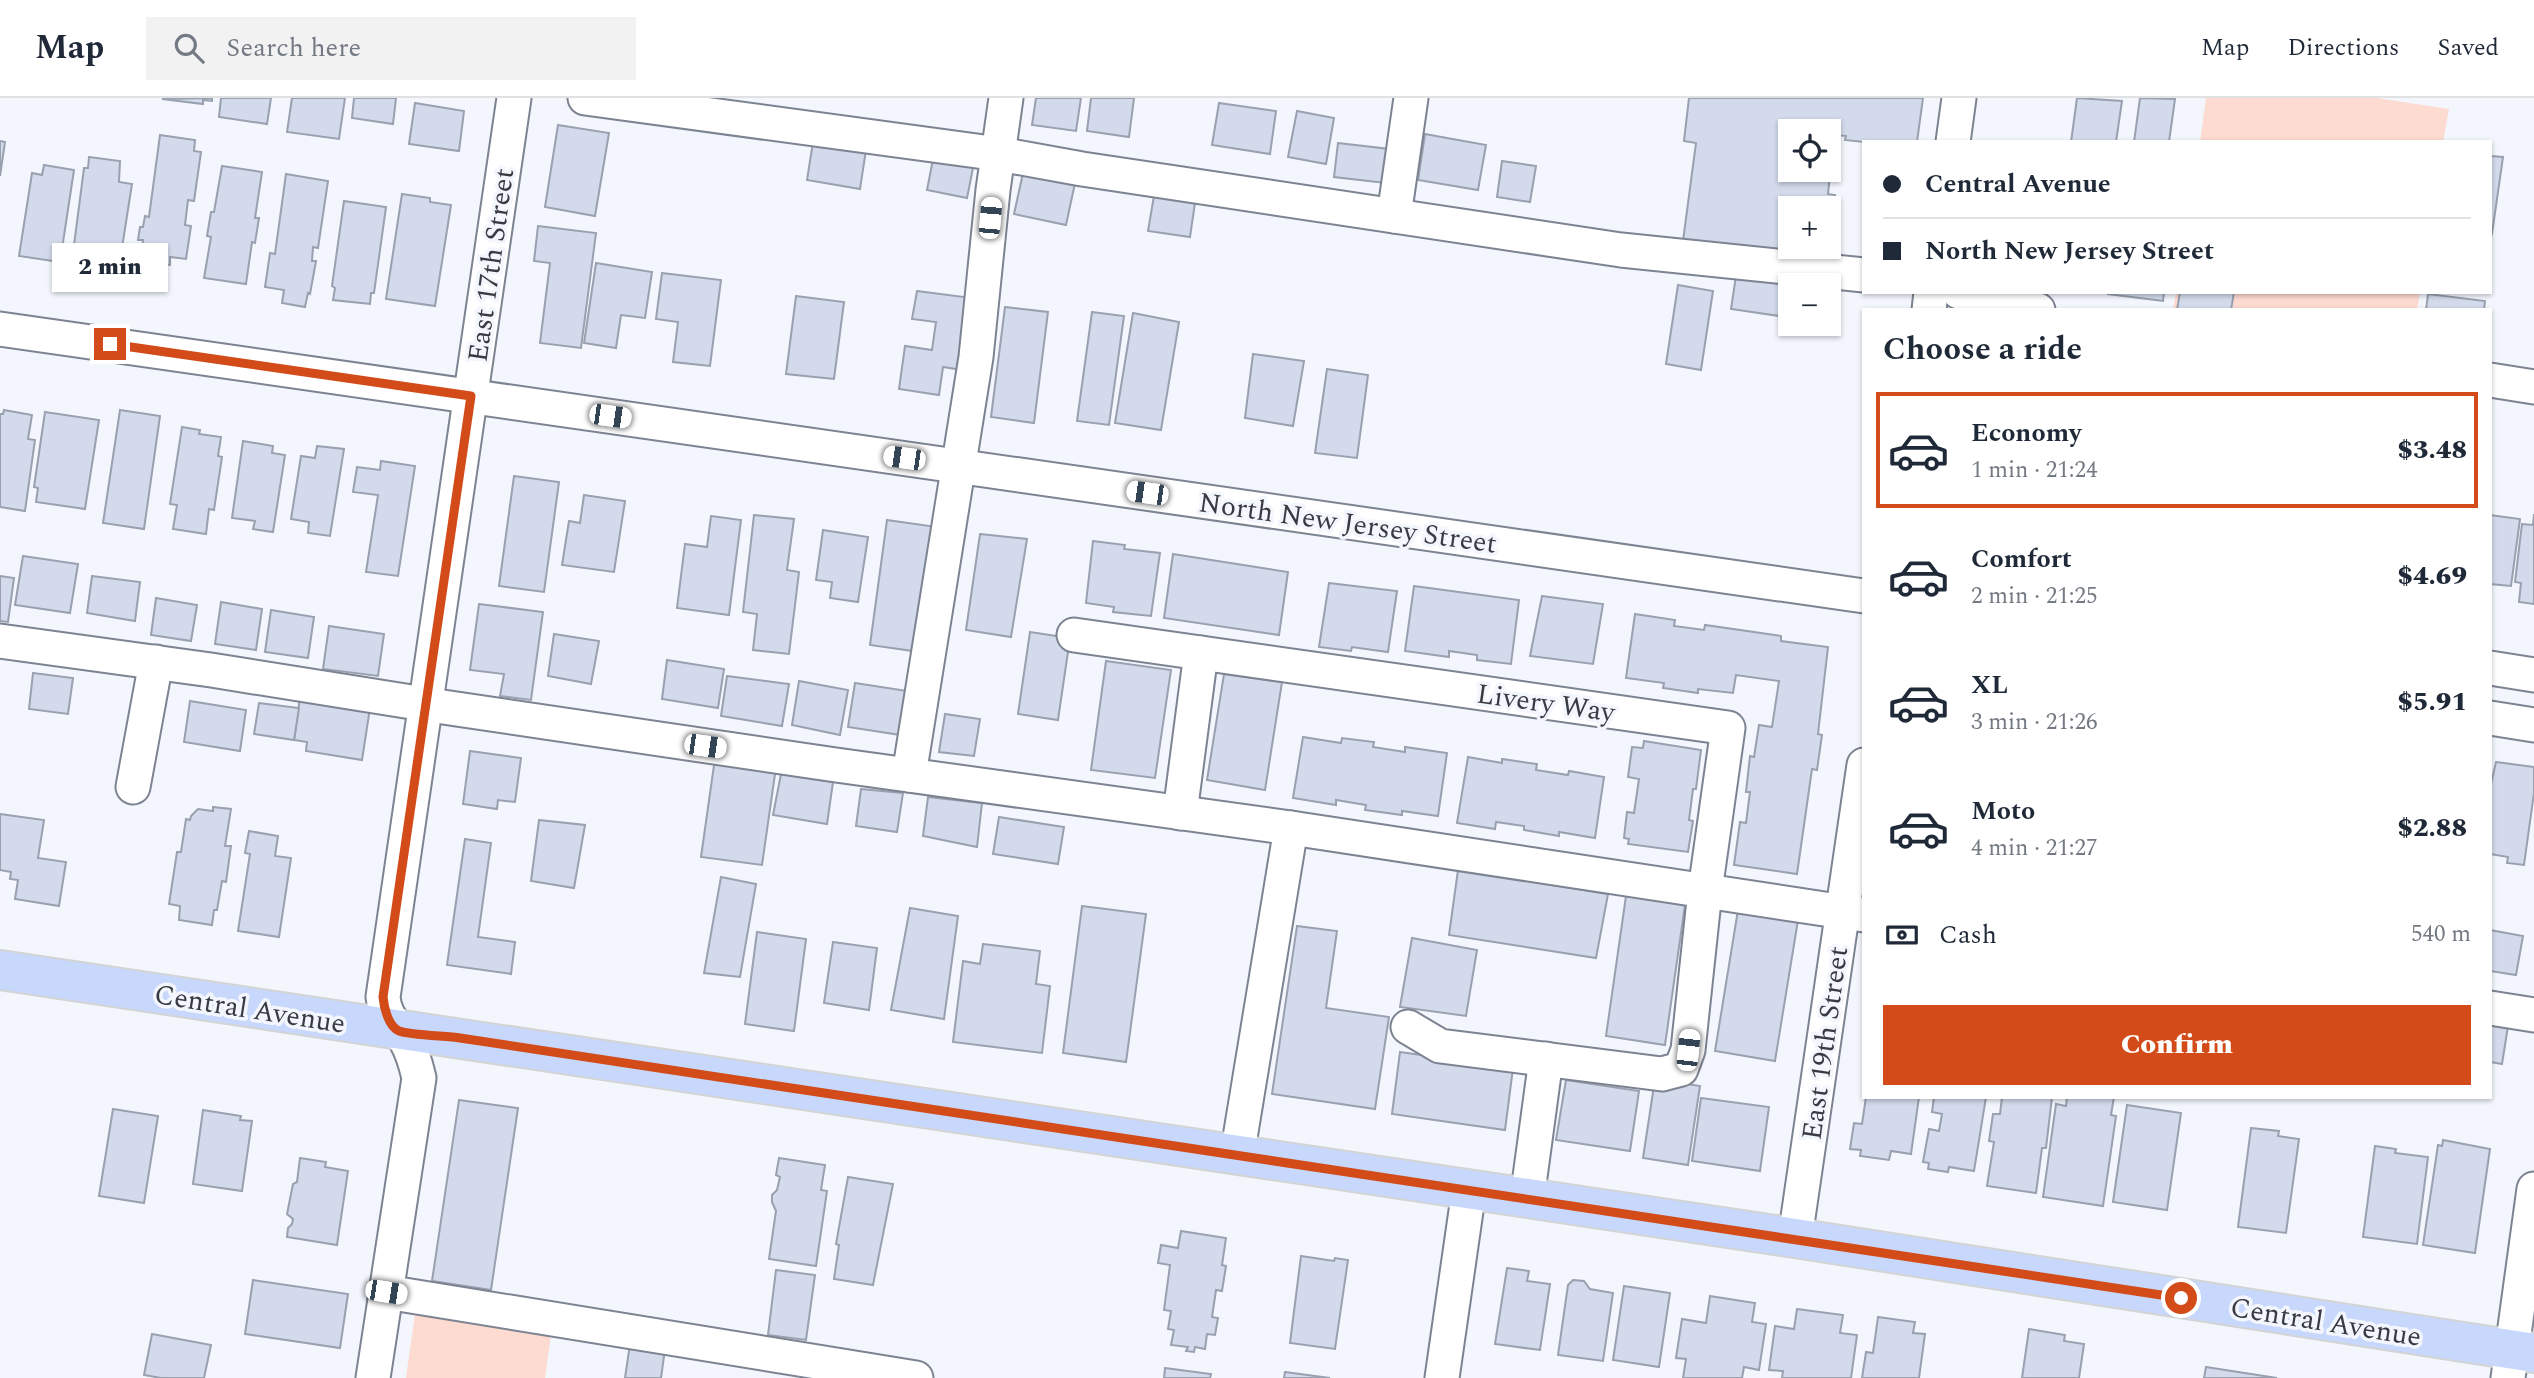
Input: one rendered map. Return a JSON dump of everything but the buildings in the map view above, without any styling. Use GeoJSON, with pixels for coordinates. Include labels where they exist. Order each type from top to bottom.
{"type":"FeatureCollection","features":[{"type":"Feature","properties":{"kind":"main road","name":"Central Avenue"},"geometry":{"type":"LineString","coordinates":[[0,970],[1795,1238],[2518,1360]]}},
{"type":"Feature","properties":{"kind":"street","name":"East 17th Street"},"geometry":{"type":"LineString","coordinates":[[373,1378],[419,1078],[415,1059],[392,1024],[383,997],[514,98]]}},
{"type":"Feature","properties":{"kind":"street"},"geometry":{"type":"LineString","coordinates":[[585,98],[999,154],[1082,169],[1621,250],[1862,275]]}},
{"type":"Feature","properties":{"kind":"street"},"geometry":{"type":"LineString","coordinates":[[909,775],[976,357],[993,190],[1006,98]]}},
{"type":"Feature","properties":{"kind":"street"},"geometry":{"type":"LineString","coordinates":[[1394,216],[1411,98]]}},
{"type":"Feature","properties":{"kind":"street"},"geometry":{"type":"LineString","coordinates":[[1953,140],[1959,98]]}},
{"type":"Feature","properties":{"kind":"street"},"geometry":{"type":"LineString","coordinates":[[1964,294],[1982,301],[2026,308]]}},
{"type":"Feature","properties":{"kind":"street","name":"North New Jersey Street"},"geometry":{"type":"LineString","coordinates":[[0,328],[1862,596]]}},
{"type":"Feature","properties":{"kind":"street"},"geometry":{"type":"LineString","coordinates":[[2492,380],[2534,387]]}},
{"type":"Feature","properties":{"kind":"street","name":"Livery Way"},"geometry":{"type":"LineString","coordinates":[[1074,635],[1728,728],[1705,891]]}},
{"type":"Feature","properties":{"kind":"street"},"geometry":{"type":"LineString","coordinates":[[0,641],[909,775],[1290,828],[1853,914]]}},
{"type":"Feature","properties":{"kind":"street"},"geometry":{"type":"LineString","coordinates":[[1180,813],[1202,653]]}},
{"type":"Feature","properties":{"kind":"street"},"geometry":{"type":"LineString","coordinates":[[133,787],[156,662]]}},
{"type":"Feature","properties":{"kind":"street"},"geometry":{"type":"LineString","coordinates":[[2492,668],[2534,675]]}},
{"type":"Feature","properties":{"kind":"street"},"geometry":{"type":"LineString","coordinates":[[2492,718],[2534,725]]}},
{"type":"Feature","properties":{"kind":"street","name":"East 19th Street"},"geometry":{"type":"LineString","coordinates":[[1795,1238],[1853,914],[1862,792]]}},
{"type":"Feature","properties":{"kind":"street"},"geometry":{"type":"LineString","coordinates":[[1237,1156],[1290,828]]}},
{"type":"Feature","properties":{"kind":"street"},"geometry":{"type":"LineString","coordinates":[[1408,1027],[1440,1046],[1662,1073],[1681,1069],[1688,1050],[1705,891]]}},
{"type":"Feature","properties":{"kind":"street"},"geometry":{"type":"LineString","coordinates":[[2492,1008],[2534,1015]]}},
{"type":"Feature","properties":{"kind":"street"},"geometry":{"type":"LineString","coordinates":[[1527,1199],[1546,1059]]}},
{"type":"Feature","properties":{"kind":"street"},"geometry":{"type":"LineString","coordinates":[[2518,1360],[2534,1189]]}},
{"type":"Feature","properties":{"kind":"street"},"geometry":{"type":"LineString","coordinates":[[1442,1378],[1469,1190]]}},
{"type":"Feature","properties":{"kind":"street"},"geometry":{"type":"LineString","coordinates":[[386,1292],[916,1378]]}},
{"type":"Feature","properties":{"kind":"shaded area"},"geometry":{"type":"Polygon","coordinates":[[[2206,98],[2377,98],[2449,109],[2443,140],[2200,140],[2206,98]]]}},
{"type":"Feature","properties":{"kind":"shaded area"},"geometry":{"type":"Polygon","coordinates":[[[2176,294],[2420,294],[2417,308],[2173,308],[2176,294]]]}},
{"type":"Feature","properties":{"kind":"shaded area"},"geometry":{"type":"Polygon","coordinates":[[[416,1307],[552,1327],[545,1378],[406,1378],[416,1307]]]}},
{"type":"Feature","properties":{"kind":"route"},"geometry":{"type":"LineString","coordinates":[[110,344],[471,396],[383,997],[392,1024],[399,1031],[1795,1238],[2181,1298]]}}]}
